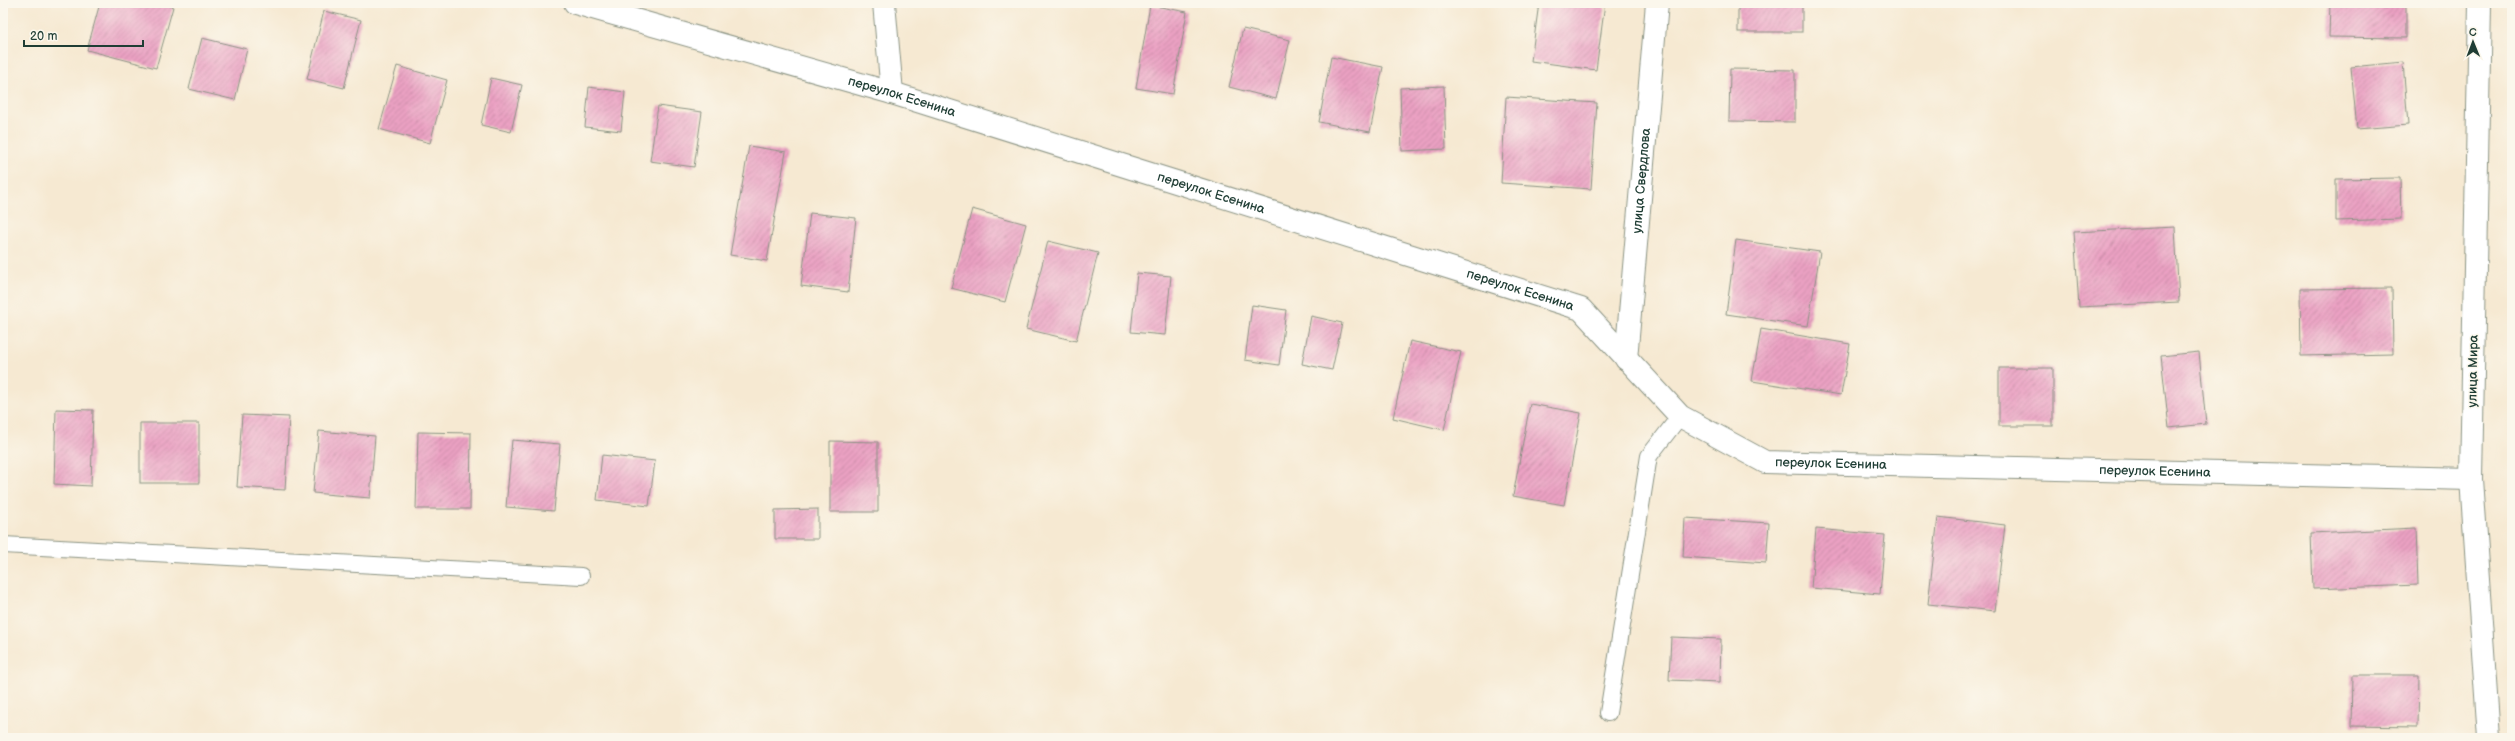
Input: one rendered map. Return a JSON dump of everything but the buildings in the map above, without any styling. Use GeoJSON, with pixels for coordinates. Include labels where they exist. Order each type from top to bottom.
{"type":"FeatureCollection","features":[{"type":"Feature","properties":{"kind":"street","name":"переулок Есенина"},"geometry":{"type":"LineString","coordinates":[[574,3],[892,93],[1581,309],[1680,416],[1765,462],[2471,479]]}},
{"type":"Feature","properties":{"kind":"street"},"geometry":{"type":"LineString","coordinates":[[884,3],[892,93]]}},
{"type":"Feature","properties":{"kind":"street","name":"улица Свердлова"},"geometry":{"type":"LineString","coordinates":[[1626,359],[1656,3]]}},
{"type":"Feature","properties":{"kind":"street","name":"улица Мира"},"geometry":{"type":"LineString","coordinates":[[2480,3],[2471,479],[2489,738]]}},
{"type":"Feature","properties":{"kind":"lane"},"geometry":{"type":"LineString","coordinates":[[1608,712],[1649,456],[1680,416]]}},
{"type":"Feature","properties":{"kind":"lane"},"geometry":{"type":"LineString","coordinates":[[3,545],[581,576]]}}]}
